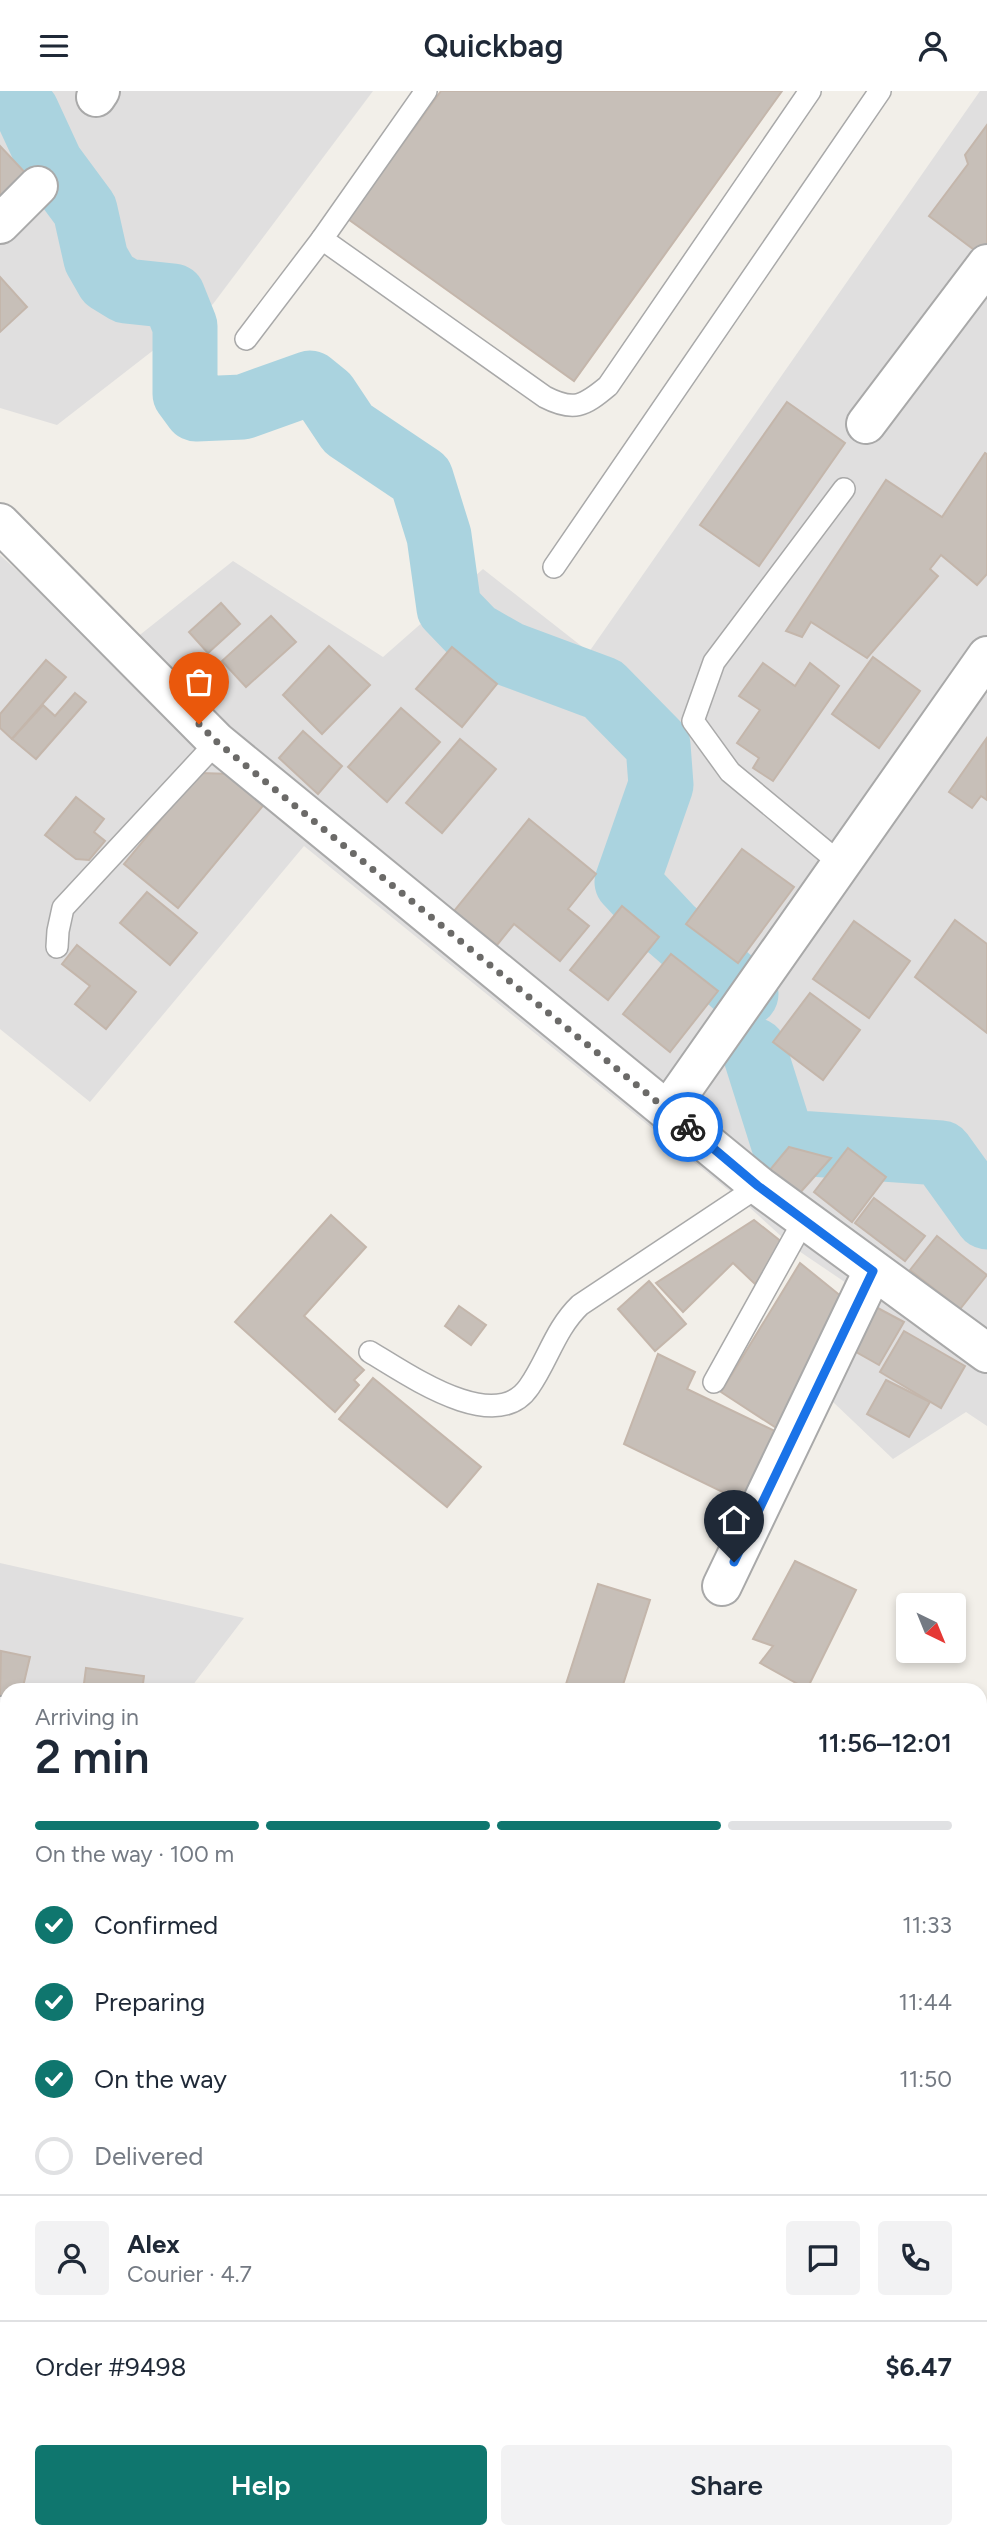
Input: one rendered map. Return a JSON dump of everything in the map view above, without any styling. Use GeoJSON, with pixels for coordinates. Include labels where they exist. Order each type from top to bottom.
{"type":"FeatureCollection","features":[{"type":"Feature","properties":{"kind":"street"},"geometry":{"type":"LineString","coordinates":[[0,224],[38,186]]}},
{"type":"Feature","properties":{"kind":"street"},"geometry":{"type":"LineString","coordinates":[[866,424],[987,264]]}},
{"type":"Feature","properties":{"kind":"street"},"geometry":{"type":"LineString","coordinates":[[0,523],[217,742],[758,1186],[987,1353]]}},
{"type":"Feature","properties":{"kind":"street"},"geometry":{"type":"LineString","coordinates":[[668,1110],[987,656]]}},
{"type":"Feature","properties":{"kind":"street"},"geometry":{"type":"LineString","coordinates":[[722,1586],[873,1271]]}},
{"type":"Feature","properties":{"kind":"lane"},"geometry":{"type":"LineString","coordinates":[[246,339],[322,239],[426,91]]}},
{"type":"Feature","properties":{"kind":"lane"},"geometry":{"type":"LineString","coordinates":[[322,239],[545,397],[565,407],[589,403],[607,386],[810,91]]}},
{"type":"Feature","properties":{"kind":"lane"},"geometry":{"type":"LineString","coordinates":[[554,567],[880,91]]}},
{"type":"Feature","properties":{"kind":"lane"},"geometry":{"type":"LineString","coordinates":[[841,864],[730,772],[694,721],[713,662],[844,488]]}},
{"type":"Feature","properties":{"kind":"lane"},"geometry":{"type":"LineString","coordinates":[[57,947],[63,908],[217,742]]}},
{"type":"Feature","properties":{"kind":"lane"},"geometry":{"type":"LineString","coordinates":[[370,1352],[432,1388],[469,1403],[489,1405],[517,1400],[529,1388],[560,1328],[580,1305],[758,1186]]}},
{"type":"Feature","properties":{"kind":"lane"},"geometry":{"type":"LineString","coordinates":[[714,1382],[804,1220]]}},
{"type":"Feature","properties":{"kind":"shaded area"},"geometry":{"type":"Polygon","coordinates":[[[0,91],[373,91],[213,304],[57,425],[0,408],[0,91]]]}},
{"type":"Feature","properties":{"kind":"shaded area"},"geometry":{"type":"Polygon","coordinates":[[[980,91],[987,91],[987,1426],[966,1412],[893,1459],[813,1383],[858,1291],[793,1247],[748,1206],[304,846],[90,1102],[0,1029],[0,555],[112,657],[233,561],[383,657],[483,569],[589,652],[980,91]]]}},
{"type":"Feature","properties":{"kind":"shaded area"},"geometry":{"type":"Polygon","coordinates":[[[0,1563],[244,1618],[194,1683],[0,1683],[0,1563]]]}},
{"type":"Feature","properties":{"kind":"building"},"geometry":{"type":"Polygon","coordinates":[[[441,91],[782,91],[574,381],[348,219],[441,91]]]}},
{"type":"Feature","properties":{"kind":"building"},"geometry":{"type":"Polygon","coordinates":[[[987,125],[987,247],[981,255],[929,216],[968,164],[965,155],[987,125]]]}},
{"type":"Feature","properties":{"kind":"building"},"geometry":{"type":"Polygon","coordinates":[[[0,146],[30,178],[0,205],[0,146]]]}},
{"type":"Feature","properties":{"kind":"building"},"geometry":{"type":"Polygon","coordinates":[[[0,277],[27,307],[0,332],[0,277]]]}},
{"type":"Feature","properties":{"kind":"building"},"geometry":{"type":"Polygon","coordinates":[[[787,402],[845,443],[759,566],[700,525],[787,402]]]}},
{"type":"Feature","properties":{"kind":"building"},"geometry":{"type":"Polygon","coordinates":[[[985,453],[987,574],[977,585],[941,555],[930,569],[938,576],[867,658],[811,622],[802,637],[786,631],[886,480],[942,517],[985,453]]]}},
{"type":"Feature","properties":{"kind":"building"},"geometry":{"type":"Polygon","coordinates":[[[221,603],[240,624],[208,653],[189,632],[221,603]]]}},
{"type":"Feature","properties":{"kind":"building"},"geometry":{"type":"Polygon","coordinates":[[[271,616],[296,642],[246,687],[222,661],[271,616]]]}},
{"type":"Feature","properties":{"kind":"building"},"geometry":{"type":"Polygon","coordinates":[[[329,646],[370,685],[322,734],[283,695],[329,646]]]}},
{"type":"Feature","properties":{"kind":"building"},"geometry":{"type":"Polygon","coordinates":[[[452,647],[497,684],[462,727],[416,689],[452,647]]]}},
{"type":"Feature","properties":{"kind":"building"},"geometry":{"type":"Polygon","coordinates":[[[873,657],[920,691],[879,748],[832,714],[873,657]]]}},
{"type":"Feature","properties":{"kind":"building"},"geometry":{"type":"Polygon","coordinates":[[[46,660],[66,677],[12,739],[0,728],[0,714],[46,660]]]}},
{"type":"Feature","properties":{"kind":"building"},"geometry":{"type":"Polygon","coordinates":[[[763,663],[795,686],[810,663],[839,686],[773,781],[753,768],[759,758],[737,743],[760,710],[739,696],[763,663]]]}},
{"type":"Feature","properties":{"kind":"building"},"geometry":{"type":"Polygon","coordinates":[[[75,693],[86,702],[36,759],[12,739],[43,705],[55,716],[75,693]]]}},
{"type":"Feature","properties":{"kind":"building"},"geometry":{"type":"Polygon","coordinates":[[[401,708],[440,742],[387,802],[348,767],[401,708]]]}},
{"type":"Feature","properties":{"kind":"building"},"geometry":{"type":"Polygon","coordinates":[[[303,731],[342,766],[318,794],[279,758],[303,731]]]}},
{"type":"Feature","properties":{"kind":"building"},"geometry":{"type":"Polygon","coordinates":[[[460,739],[496,769],[442,833],[406,803],[460,739]]]}},
{"type":"Feature","properties":{"kind":"building"},"geometry":{"type":"Polygon","coordinates":[[[986,739],[987,800],[981,796],[972,808],[949,792],[986,739]]]}},
{"type":"Feature","properties":{"kind":"building"},"geometry":{"type":"Polygon","coordinates":[[[199,773],[233,774],[266,802],[178,908],[124,864],[199,773]]]}},
{"type":"Feature","properties":{"kind":"building"},"geometry":{"type":"Polygon","coordinates":[[[76,797],[104,819],[94,832],[105,841],[89,860],[76,859],[45,835],[76,797]]]}},
{"type":"Feature","properties":{"kind":"building"},"geometry":{"type":"Polygon","coordinates":[[[529,819],[596,874],[568,909],[589,926],[560,961],[514,924],[497,945],[454,911],[529,819]]]}},
{"type":"Feature","properties":{"kind":"building"},"geometry":{"type":"Polygon","coordinates":[[[742,849],[794,887],[738,963],[686,924],[742,849]]]}},
{"type":"Feature","properties":{"kind":"building"},"geometry":{"type":"Polygon","coordinates":[[[147,892],[197,933],[170,965],[120,923],[147,892]]]}},
{"type":"Feature","properties":{"kind":"building"},"geometry":{"type":"Polygon","coordinates":[[[622,906],[659,937],[608,1000],[570,970],[622,906]]]}},
{"type":"Feature","properties":{"kind":"building"},"geometry":{"type":"Polygon","coordinates":[[[955,920],[987,944],[987,1033],[915,977],[955,920]]]}},
{"type":"Feature","properties":{"kind":"building"},"geometry":{"type":"Polygon","coordinates":[[[854,921],[910,961],[869,1018],[813,979],[854,921]]]}},
{"type":"Feature","properties":{"kind":"building"},"geometry":{"type":"Polygon","coordinates":[[[77,945],[136,992],[106,1029],[75,1004],[90,986],[62,964],[77,945]]]}},
{"type":"Feature","properties":{"kind":"building"},"geometry":{"type":"Polygon","coordinates":[[[671,954],[718,991],[670,1052],[623,1014],[671,954]]]}},
{"type":"Feature","properties":{"kind":"building"},"geometry":{"type":"Polygon","coordinates":[[[810,993],[860,1030],[823,1080],[773,1042],[810,993]]]}},
{"type":"Feature","properties":{"kind":"building"},"geometry":{"type":"Polygon","coordinates":[[[789,1147],[831,1158],[798,1195],[769,1171],[789,1147]]]}},
{"type":"Feature","properties":{"kind":"building"},"geometry":{"type":"Polygon","coordinates":[[[848,1148],[886,1177],[852,1222],[814,1192],[848,1148]]]}},
{"type":"Feature","properties":{"kind":"building"},"geometry":{"type":"Polygon","coordinates":[[[874,1198],[925,1236],[905,1261],[855,1223],[874,1198]]]}},
{"type":"Feature","properties":{"kind":"building"},"geometry":{"type":"Polygon","coordinates":[[[331,1215],[366,1247],[304,1316],[364,1370],[354,1380],[359,1385],[335,1412],[235,1322],[331,1215]]]}},
{"type":"Feature","properties":{"kind":"building"},"geometry":{"type":"Polygon","coordinates":[[[754,1220],[783,1243],[755,1284],[733,1263],[683,1312],[656,1283],[754,1220]]]}},
{"type":"Feature","properties":{"kind":"building"},"geometry":{"type":"Polygon","coordinates":[[[937,1236],[987,1275],[960,1309],[910,1270],[937,1236]]]}},
{"type":"Feature","properties":{"kind":"building"},"geometry":{"type":"Polygon","coordinates":[[[800,1263],[842,1297],[781,1431],[721,1392],[800,1263]]]}},
{"type":"Feature","properties":{"kind":"building"},"geometry":{"type":"Polygon","coordinates":[[[649,1281],[686,1324],[655,1351],[618,1309],[649,1281]]]}},
{"type":"Feature","properties":{"kind":"building"},"geometry":{"type":"Polygon","coordinates":[[[459,1306],[486,1325],[471,1345],[445,1326],[459,1306]]]}},
{"type":"Feature","properties":{"kind":"building"},"geometry":{"type":"Polygon","coordinates":[[[874,1306],[904,1322],[879,1365],[851,1349],[874,1306]]]}},
{"type":"Feature","properties":{"kind":"building"},"geometry":{"type":"Polygon","coordinates":[[[904,1331],[965,1366],[941,1408],[880,1372],[904,1331]]]}},
{"type":"Feature","properties":{"kind":"building"},"geometry":{"type":"Polygon","coordinates":[[[658,1354],[695,1372],[687,1389],[779,1433],[745,1503],[624,1444],[658,1354]]]}},
{"type":"Feature","properties":{"kind":"building"},"geometry":{"type":"Polygon","coordinates":[[[373,1378],[481,1467],[447,1507],[339,1419],[373,1378]]]}},
{"type":"Feature","properties":{"kind":"building"},"geometry":{"type":"Polygon","coordinates":[[[886,1380],[930,1402],[909,1437],[867,1414],[886,1380]]]}},
{"type":"Feature","properties":{"kind":"building"},"geometry":{"type":"Polygon","coordinates":[[[795,1561],[856,1590],[810,1683],[796,1683],[760,1663],[773,1646],[753,1639],[795,1561]]]}},
{"type":"Feature","properties":{"kind":"building"},"geometry":{"type":"Polygon","coordinates":[[[598,1584],[650,1600],[624,1683],[566,1683],[598,1584]]]}},
{"type":"Feature","properties":{"kind":"building"},"geometry":{"type":"Polygon","coordinates":[[[1,1651],[30,1657],[24,1683],[0,1683],[1,1651]]]}},
{"type":"Feature","properties":{"kind":"building"},"geometry":{"type":"Polygon","coordinates":[[[86,1668],[144,1676],[143,1683],[84,1683],[86,1668]]]}},
{"type":"Feature","properties":{"kind":"waterway"},"geometry":{"type":"LineString","coordinates":[[9,91],[27,112],[51,164],[85,210],[96,259],[108,280],[126,291],[173,296],[185,326],[185,394],[196,409],[243,407],[310,383],[326,396],[348,429],[421,478],[439,536],[449,608],[474,634],[509,654],[603,689],[658,745],[661,785],[627,882],[671,929],[746,994]]}},
{"type":"Feature","properties":{"kind":"waterway"},"geometry":{"type":"LineString","coordinates":[[754,1050],[783,1142],[941,1153],[987,1217]]}},
{"type":"Feature","properties":{"kind":"way so far"},"geometry":{"type":"LineString","coordinates":[[199,724],[217,742],[688,1127]]}},
{"type":"Feature","properties":{"kind":"route"},"geometry":{"type":"LineString","coordinates":[[688,1127],[758,1186],[873,1271],[734,1562]]}}]}
